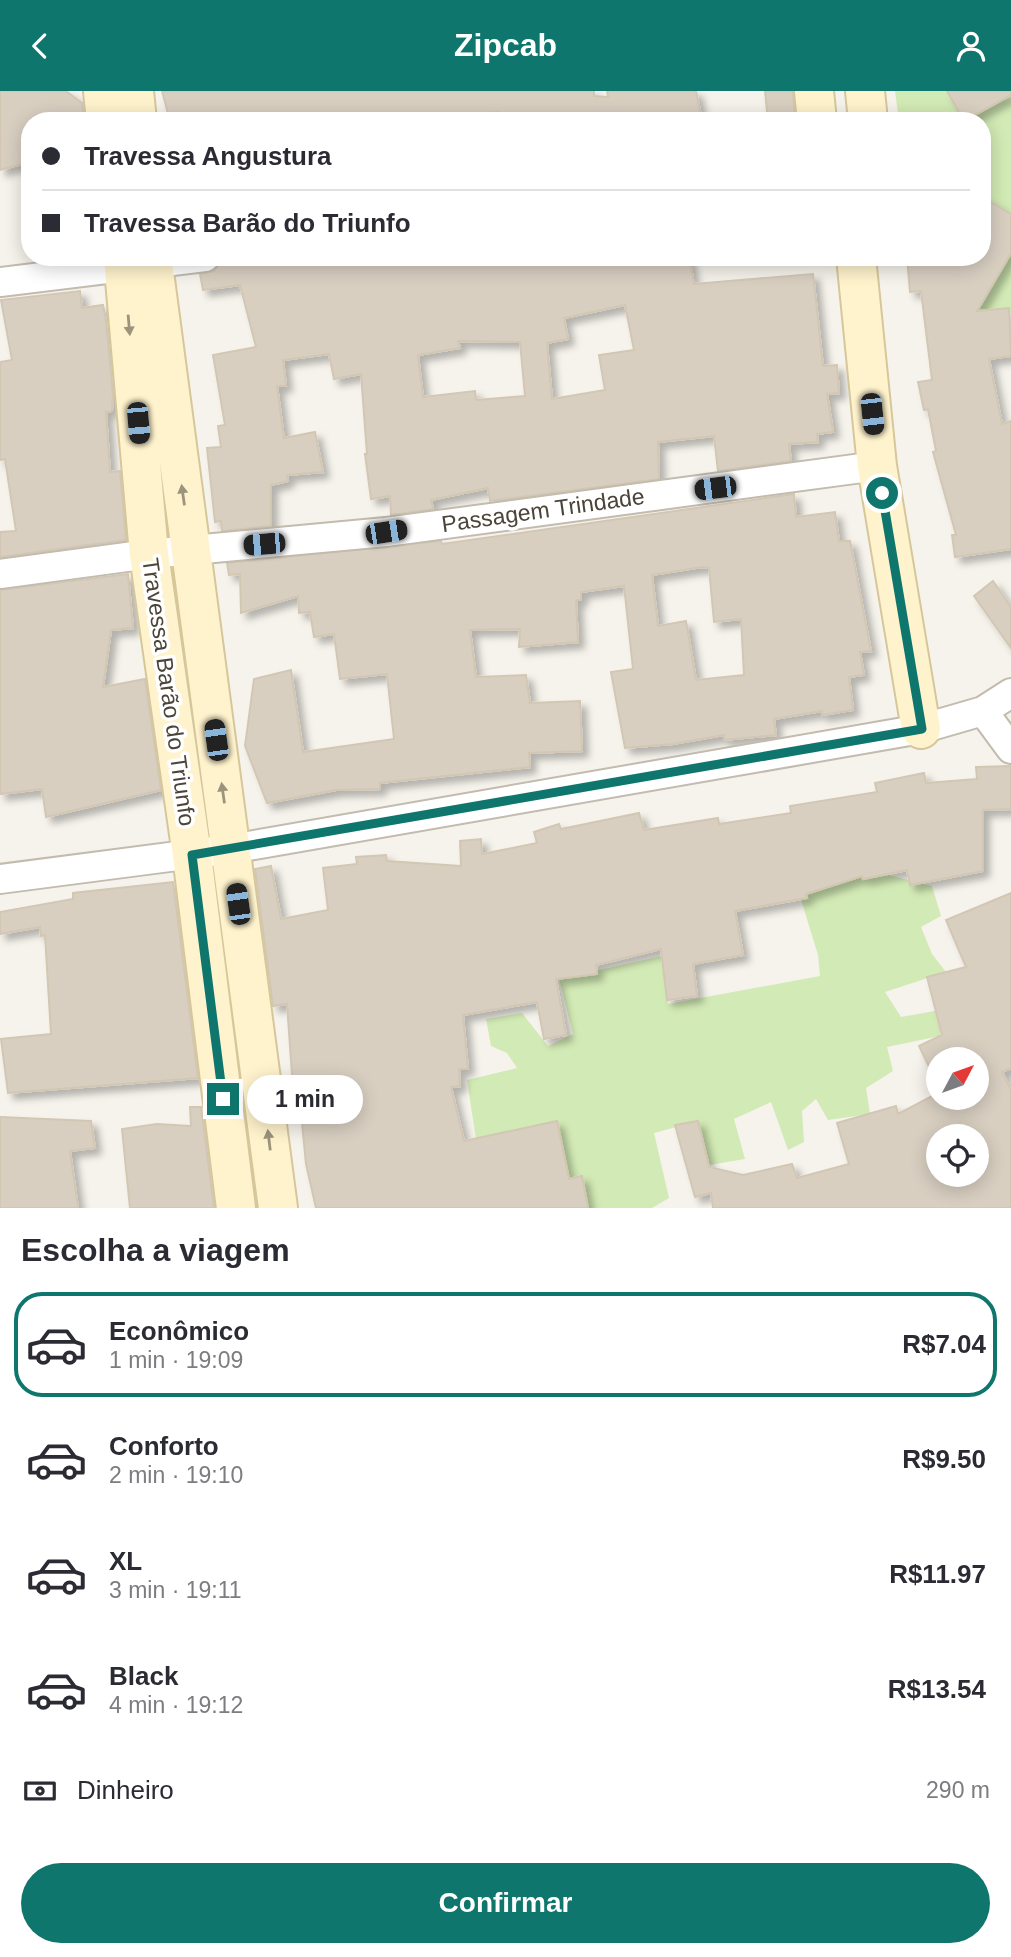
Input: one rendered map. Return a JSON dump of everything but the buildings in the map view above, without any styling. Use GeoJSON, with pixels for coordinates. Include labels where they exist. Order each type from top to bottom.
{"type":"FeatureCollection","features":[{"type":"Feature","properties":{"kind":"street"},"geometry":{"type":"LineString","coordinates":[[103,91],[105,112]]}},
{"type":"Feature","properties":{"kind":"street"},"geometry":{"type":"LineString","coordinates":[[134,91],[136,112]]}},
{"type":"Feature","properties":{"kind":"street"},"geometry":{"type":"LineString","coordinates":[[814,91],[816,112]]}},
{"type":"Feature","properties":{"kind":"street"},"geometry":{"type":"LineString","coordinates":[[865,91],[867,112]]}},
{"type":"Feature","properties":{"kind":"street"},"geometry":{"type":"LineString","coordinates":[[0,282],[105,266]]}},
{"type":"Feature","properties":{"kind":"street","name":"Travessa Barão do Triunfo"},"geometry":{"type":"LineString","coordinates":[[138,266],[149,554],[192,855],[236,1208]]}},
{"type":"Feature","properties":{"kind":"street","name":"Travessa Barão do Triunfo"},"geometry":{"type":"LineString","coordinates":[[139,266],[191,551],[278,1208]]}},
{"type":"Feature","properties":{"kind":"street"},"geometry":{"type":"LineString","coordinates":[[857,266],[877,466],[922,729]]}},
{"type":"Feature","properties":{"kind":"street","name":"Passagem Trindade"},"geometry":{"type":"LineString","coordinates":[[0,574],[149,554],[386,532],[877,466]]}},
{"type":"Feature","properties":{"kind":"street"},"geometry":{"type":"LineString","coordinates":[[0,879],[231,849],[922,729],[983,711],[1011,693]]}},
{"type":"Feature","properties":{"kind":"street"},"geometry":{"type":"LineString","coordinates":[[983,711],[1011,749]]}},
{"type":"Feature","properties":{"kind":"green space"},"geometry":{"type":"Polygon","coordinates":[[[895,91],[1011,91],[1011,314],[1009,308],[924,317],[917,266],[991,266],[991,112],[898,112],[895,91]]]}},
{"type":"Feature","properties":{"kind":"green space"},"geometry":{"type":"Polygon","coordinates":[[[845,859],[863,879],[889,875],[932,886],[941,916],[921,927],[932,954],[946,972],[885,992],[901,1017],[940,1010],[940,1036],[887,1047],[893,1071],[866,1088],[870,1114],[828,1120],[816,1099],[802,1111],[804,1142],[788,1150],[771,1102],[734,1119],[745,1159],[709,1165],[698,1121],[654,1133],[669,1198],[652,1208],[571,1208],[511,1173],[563,1150],[557,1121],[477,1146],[467,1080],[517,1068],[507,1053],[491,1046],[486,1019],[522,1013],[548,1046],[573,1034],[559,979],[662,956],[668,1004],[820,976],[818,955],[799,893],[845,859]]]}},
{"type":"Feature","properties":{"kind":"route"},"geometry":{"type":"LineString","coordinates":[[223,1099],[192,855],[922,729],[882,493]]}}]}
